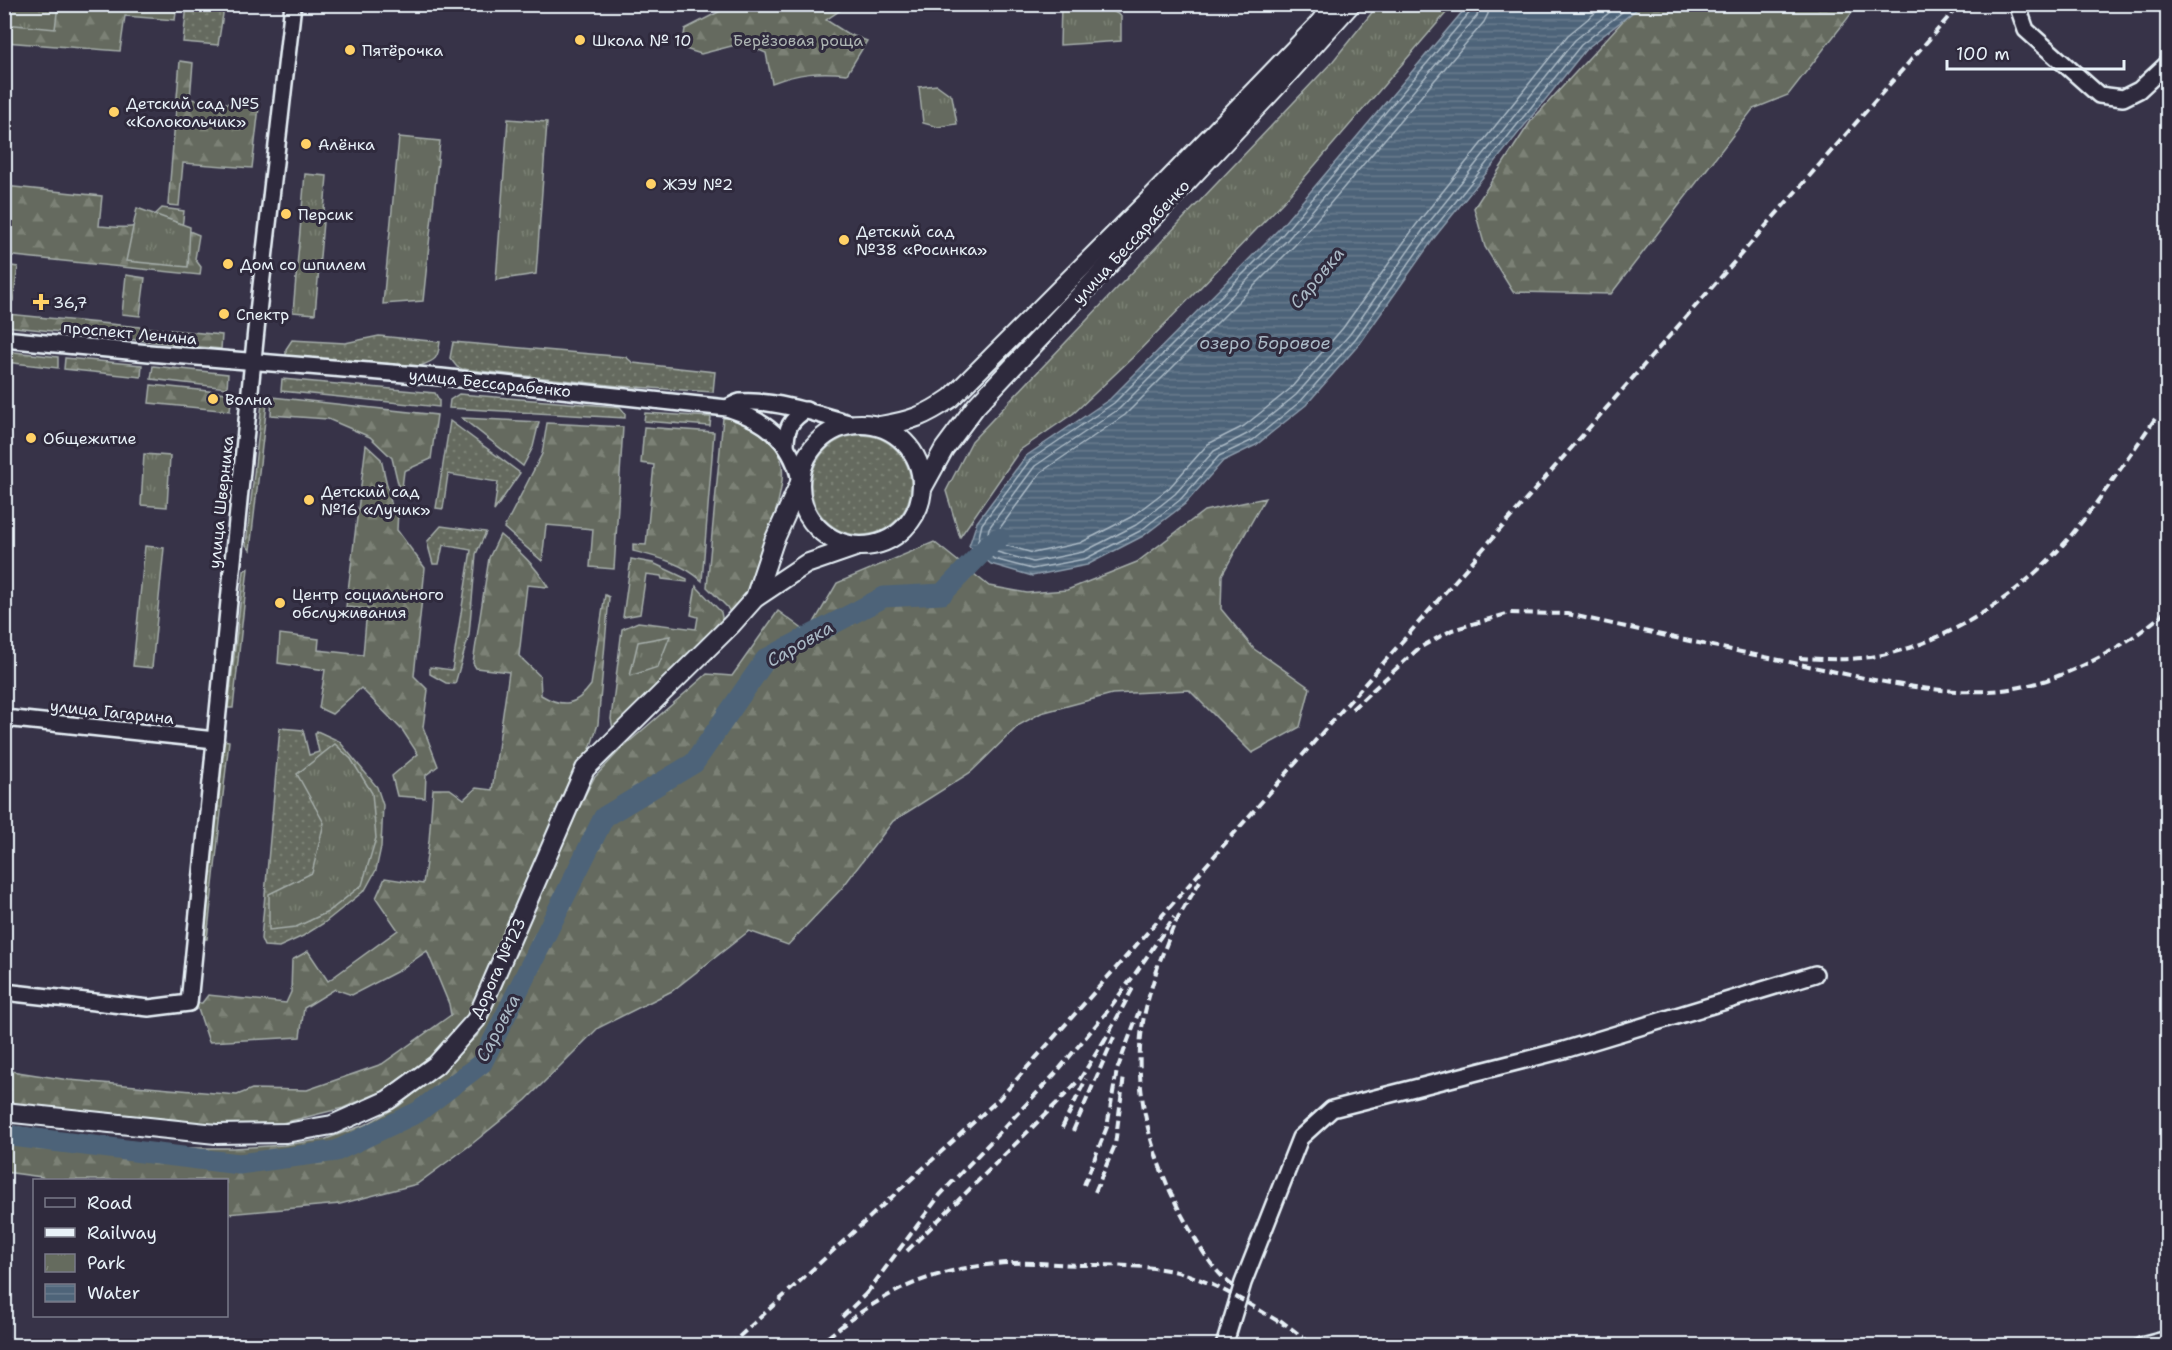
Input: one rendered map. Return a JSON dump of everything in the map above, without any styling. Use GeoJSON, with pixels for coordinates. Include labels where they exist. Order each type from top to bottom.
{"type":"FeatureCollection","features":[{"type":"Feature","properties":{"kind":"main road","name":"улица Бессарабенко"},"geometry":{"type":"LineString","coordinates":[[922,487],[944,449],[976,406],[1271,82],[1334,4]]}},
{"type":"Feature","properties":{"kind":"main road","name":"улица Бессарабенко"},"geometry":{"type":"LineString","coordinates":[[880,426],[913,419],[931,412],[951,398],[1148,201],[1351,4]]}},
{"type":"Feature","properties":{"kind":"main road"},"geometry":{"type":"LineString","coordinates":[[866,423],[880,426],[895,433],[911,450],[921,471],[922,487],[919,507],[906,527],[884,542],[858,546],[832,539],[812,522],[805,511],[799,482],[805,459],[816,442],[833,430],[852,424],[866,423]]}},
{"type":"Feature","properties":{"kind":"main road","name":"Дорога №123"},"geometry":{"type":"LineString","coordinates":[[755,598],[774,541],[799,482]]}},
{"type":"Feature","properties":{"kind":"main road","name":"Дорога №123"},"geometry":{"type":"LineString","coordinates":[[4,1112],[216,1134],[286,1133],[332,1125],[388,1100],[436,1065],[476,1020],[585,769],[731,625],[755,598],[806,564],[858,546]]}},
{"type":"Feature","properties":{"kind":"street","name":"улица Шверника"},"geometry":{"type":"LineString","coordinates":[[4,992],[149,1008],[189,1003],[253,362],[293,4]]}},
{"type":"Feature","properties":{"kind":"street"},"geometry":{"type":"LineString","coordinates":[[2020,4],[2019,10],[2026,30],[2099,95],[2124,98],[2139,90],[2168,63]]}},
{"type":"Feature","properties":{"kind":"street","name":"проспект Ленина"},"geometry":{"type":"LineString","coordinates":[[4,339],[253,362]]}},
{"type":"Feature","properties":{"kind":"street","name":"улица Бессарабенко"},"geometry":{"type":"LineString","coordinates":[[253,362],[441,377],[727,408],[748,415],[772,430],[786,446],[796,463],[799,482]]}},
{"type":"Feature","properties":{"kind":"street","name":"улица Бессарабенко"},"geometry":{"type":"LineString","coordinates":[[727,408],[738,402],[771,404],[806,410],[852,424]]}},
{"type":"Feature","properties":{"kind":"street"},"geometry":{"type":"LineString","coordinates":[[786,446],[786,433],[790,423],[806,410]]}},
{"type":"Feature","properties":{"kind":"street","name":"улица Гагарина"},"geometry":{"type":"LineString","coordinates":[[4,718],[215,740]]}},
{"type":"Feature","properties":{"kind":"street"},"geometry":{"type":"LineString","coordinates":[[1224,1346],[1243,1283],[1300,1138],[1332,1109],[1564,1050],[1815,974]]}},
{"type":"Feature","properties":{"kind":"street"},"geometry":{"type":"LineString","coordinates":[[2141,1346],[2168,1339]]}},
{"type":"Feature","properties":{"kind":"green space"},"geometry":{"type":"Polygon","coordinates":[[[5,4],[58,5],[55,29],[5,24],[5,4]]]}},
{"type":"Feature","properties":{"kind":"green space","name":"Берёзовая роща"},"geometry":{"type":"Polygon","coordinates":[[[734,4],[848,5],[826,20],[848,34],[867,41],[847,74],[809,74],[772,83],[766,53],[743,43],[701,54],[682,48],[685,29],[734,4]]]}},
{"type":"Feature","properties":{"kind":"green space"},"geometry":{"type":"Polygon","coordinates":[[[1645,4],[1858,5],[1788,95],[1753,109],[1611,294],[1513,292],[1485,247],[1474,208],[1531,121],[1631,12],[1645,4]]]}},
{"type":"Feature","properties":{"kind":"green space"},"geometry":{"type":"Polygon","coordinates":[[[4,5],[177,5],[175,20],[125,16],[120,51],[5,42],[4,5]]]}},
{"type":"Feature","properties":{"kind":"green space"},"geometry":{"type":"Polygon","coordinates":[[[187,5],[224,8],[218,45],[183,42],[187,5]]]}},
{"type":"Feature","properties":{"kind":"green space"},"geometry":{"type":"Polygon","coordinates":[[[1061,5],[1103,5],[1121,16],[1121,41],[1060,45],[1061,5]]]}},
{"type":"Feature","properties":{"kind":"green space"},"geometry":{"type":"Polygon","coordinates":[[[1378,5],[1453,5],[1285,200],[1132,358],[1074,413],[1020,450],[960,537],[946,491],[972,441],[1333,61],[1378,5]]]}},
{"type":"Feature","properties":{"kind":"green space"},"geometry":{"type":"Polygon","coordinates":[[[180,61],[193,63],[190,99],[259,107],[252,168],[183,163],[179,206],[168,205],[180,61]]]}},
{"type":"Feature","properties":{"kind":"green space"},"geometry":{"type":"Polygon","coordinates":[[[937,85],[952,96],[957,124],[938,127],[923,123],[919,87],[937,85]]]}},
{"type":"Feature","properties":{"kind":"green space"},"geometry":{"type":"Polygon","coordinates":[[[508,119],[547,122],[536,274],[496,280],[508,119]]]}},
{"type":"Feature","properties":{"kind":"green space"},"geometry":{"type":"Polygon","coordinates":[[[399,137],[440,141],[423,301],[383,304],[399,137]]]}},
{"type":"Feature","properties":{"kind":"green space"},"geometry":{"type":"Polygon","coordinates":[[[305,174],[327,176],[315,314],[293,312],[305,174]]]}},
{"type":"Feature","properties":{"kind":"green space"},"geometry":{"type":"Polygon","coordinates":[[[4,186],[102,196],[99,226],[134,227],[147,221],[162,208],[184,211],[182,228],[199,235],[195,259],[201,267],[200,275],[5,255],[4,186]]]}},
{"type":"Feature","properties":{"kind":"green space"},"geometry":{"type":"Polygon","coordinates":[[[137,208],[190,227],[188,267],[126,261],[137,208]]]}},
{"type":"Feature","properties":{"kind":"green space"},"geometry":{"type":"Polygon","coordinates":[[[5,265],[18,267],[13,301],[5,300],[5,265]]]}},
{"type":"Feature","properties":{"kind":"green space"},"geometry":{"type":"Polygon","coordinates":[[[126,275],[145,278],[140,316],[122,314],[126,275]]]}},
{"type":"Feature","properties":{"kind":"green space"},"geometry":{"type":"Polygon","coordinates":[[[7,314],[222,335],[221,349],[5,326],[7,314]]]}},
{"type":"Feature","properties":{"kind":"green space"},"geometry":{"type":"Polygon","coordinates":[[[379,336],[440,342],[437,355],[433,360],[420,366],[286,356],[286,349],[292,340],[345,343],[379,336]]]}},
{"type":"Feature","properties":{"kind":"green space"},"geometry":{"type":"Polygon","coordinates":[[[453,342],[626,357],[633,363],[715,372],[713,392],[619,386],[462,369],[457,367],[450,358],[453,342]]]}},
{"type":"Feature","properties":{"kind":"green space"},"geometry":{"type":"Polygon","coordinates":[[[5,351],[58,357],[58,368],[5,362],[5,351]]]}},
{"type":"Feature","properties":{"kind":"green space"},"geometry":{"type":"Polygon","coordinates":[[[65,358],[142,365],[141,377],[64,369],[65,358]]]}},
{"type":"Feature","properties":{"kind":"green space"},"geometry":{"type":"Polygon","coordinates":[[[153,366],[228,374],[227,388],[151,379],[153,366]]]}},
{"type":"Feature","properties":{"kind":"green space"},"geometry":{"type":"Polygon","coordinates":[[[282,379],[435,393],[439,400],[439,407],[281,391],[282,379]]]}},
{"type":"Feature","properties":{"kind":"green space"},"geometry":{"type":"Polygon","coordinates":[[[151,385],[227,393],[226,399],[231,400],[230,411],[149,403],[151,385]]]}},
{"type":"Feature","properties":{"kind":"green space"},"geometry":{"type":"Polygon","coordinates":[[[459,394],[620,407],[625,413],[625,418],[449,408],[450,400],[459,394]]]}},
{"type":"Feature","properties":{"kind":"green space"},"geometry":{"type":"Polygon","coordinates":[[[272,397],[437,415],[431,459],[404,471],[401,496],[392,458],[370,437],[328,419],[271,415],[272,397]]]}},
{"type":"Feature","properties":{"kind":"green space"},"geometry":{"type":"Polygon","coordinates":[[[262,403],[267,403],[250,550],[246,545],[262,403]]]}},
{"type":"Feature","properties":{"kind":"green space"},"geometry":{"type":"Polygon","coordinates":[[[645,413],[711,417],[710,426],[644,421],[645,413]]]}},
{"type":"Feature","properties":{"kind":"green space"},"geometry":{"type":"Polygon","coordinates":[[[462,418],[539,422],[533,447],[523,466],[462,418]]]}},
{"type":"Feature","properties":{"kind":"green space"},"geometry":{"type":"Polygon","coordinates":[[[723,418],[746,422],[765,434],[780,455],[782,467],[781,492],[757,578],[749,597],[732,616],[727,607],[707,587],[723,418]]]}},
{"type":"Feature","properties":{"kind":"green space"},"geometry":{"type":"Polygon","coordinates":[[[450,421],[520,473],[494,511],[498,482],[448,474],[443,509],[436,508],[450,421]]]}},
{"type":"Feature","properties":{"kind":"green space"},"geometry":{"type":"Polygon","coordinates":[[[547,423],[623,427],[614,569],[590,567],[593,529],[546,525],[542,561],[504,528],[542,454],[547,423]]]}},
{"type":"Feature","properties":{"kind":"green space"},"geometry":{"type":"Polygon","coordinates":[[[644,427],[714,432],[702,581],[678,565],[633,551],[633,544],[646,545],[654,465],[641,463],[644,427]]]}},
{"type":"Feature","properties":{"kind":"green space"},"geometry":{"type":"Polygon","coordinates":[[[861,435],[880,439],[896,450],[907,466],[911,485],[907,504],[896,520],[880,531],[861,535],[842,531],[826,520],[815,504],[811,485],[815,466],[826,450],[842,439],[861,435]]]}},
{"type":"Feature","properties":{"kind":"green space"},"geometry":{"type":"Polygon","coordinates":[[[366,445],[381,459],[392,507],[398,510],[397,530],[425,568],[414,676],[428,690],[423,727],[438,766],[426,775],[425,798],[397,796],[392,776],[418,754],[403,731],[361,688],[332,714],[319,708],[325,670],[278,663],[280,634],[319,639],[318,650],[363,655],[367,609],[346,607],[366,445]]]}},
{"type":"Feature","properties":{"kind":"green space"},"geometry":{"type":"Polygon","coordinates":[[[144,454],[170,456],[167,507],[141,505],[144,454]]]}},
{"type":"Feature","properties":{"kind":"green space"},"geometry":{"type":"Polygon","coordinates":[[[1265,498],[1222,575],[1221,609],[1254,649],[1310,688],[1300,727],[1252,753],[1189,690],[1112,694],[1041,713],[1019,725],[971,772],[893,821],[842,888],[788,945],[749,931],[672,991],[598,1028],[526,1100],[417,1184],[340,1204],[228,1214],[228,1179],[42,1179],[42,1177],[5,1172],[5,1125],[165,1148],[234,1148],[284,1145],[326,1139],[367,1124],[399,1106],[479,1034],[562,840],[594,778],[622,748],[707,674],[732,676],[778,611],[808,633],[837,583],[934,542],[989,586],[1027,593],[1067,590],[1137,562],[1204,511],[1265,498]]]}},
{"type":"Feature","properties":{"kind":"green space"},"geometry":{"type":"Polygon","coordinates":[[[441,526],[486,532],[476,554],[469,635],[455,684],[446,683],[430,674],[430,667],[452,670],[471,550],[443,545],[439,564],[433,564],[427,542],[441,526]]]}},
{"type":"Feature","properties":{"kind":"green space"},"geometry":{"type":"Polygon","coordinates":[[[500,535],[533,566],[548,587],[527,585],[519,656],[540,676],[541,695],[556,702],[569,703],[580,697],[591,685],[605,595],[609,597],[598,724],[588,755],[472,1015],[438,1051],[383,1091],[343,1108],[282,1123],[211,1125],[5,1104],[4,1070],[69,1080],[237,1095],[252,1089],[307,1090],[382,1064],[451,1015],[449,1004],[427,951],[398,971],[352,995],[335,989],[304,1008],[300,1037],[209,1042],[196,1003],[202,1003],[208,995],[286,1003],[291,992],[292,960],[308,951],[328,981],[398,930],[376,898],[385,878],[423,884],[433,789],[450,789],[464,799],[476,788],[492,790],[509,672],[476,668],[473,663],[489,558],[500,535]]]}},
{"type":"Feature","properties":{"kind":"green space"},"geometry":{"type":"Polygon","coordinates":[[[145,546],[164,548],[152,668],[133,666],[145,546]]]}},
{"type":"Feature","properties":{"kind":"green space"},"geometry":{"type":"Polygon","coordinates":[[[631,559],[653,563],[687,579],[687,582],[662,579],[661,576],[646,574],[640,614],[623,617],[631,559]]]}},
{"type":"Feature","properties":{"kind":"green space"},"geometry":{"type":"Polygon","coordinates":[[[248,568],[233,708],[228,708],[244,571],[248,568]]]}},
{"type":"Feature","properties":{"kind":"green space"},"geometry":{"type":"Polygon","coordinates":[[[696,586],[721,612],[724,628],[614,734],[611,719],[622,629],[638,622],[696,629],[698,617],[691,615],[696,586]]]}},
{"type":"Feature","properties":{"kind":"green space"},"geometry":{"type":"Polygon","coordinates":[[[670,636],[658,667],[630,676],[638,642],[670,636]]]}},
{"type":"Feature","properties":{"kind":"green space"},"geometry":{"type":"Polygon","coordinates":[[[280,728],[303,730],[309,755],[319,752],[315,734],[317,731],[339,741],[377,787],[383,805],[381,847],[376,870],[365,890],[324,923],[279,947],[264,946],[261,939],[280,728]]]}},
{"type":"Feature","properties":{"kind":"green space"},"geometry":{"type":"Polygon","coordinates":[[[224,740],[229,741],[207,939],[203,939],[224,740]]]}},
{"type":"Feature","properties":{"kind":"green space"},"geometry":{"type":"Polygon","coordinates":[[[335,744],[351,759],[372,793],[376,838],[362,885],[328,912],[296,927],[269,930],[269,894],[312,873],[324,823],[297,774],[335,744]]]}},
{"type":"Feature","properties":{"kind":"water","name":"озеро Боровое"},"geometry":{"type":"Polygon","coordinates":[[[1469,4],[1642,5],[1586,49],[1434,238],[1361,342],[1306,405],[1256,445],[1223,461],[1185,504],[1143,536],[1087,565],[1032,576],[991,564],[969,546],[977,522],[1026,456],[1110,399],[1278,230],[1469,4]]]}},
{"type":"Feature","properties":{"kind":"waterway","name":"Саровка"},"geometry":{"type":"LineString","coordinates":[[4,1135],[239,1164],[336,1151],[418,1112],[482,1063],[604,817],[694,763],[766,659],[884,597],[942,594],[991,543],[999,538]]}},
{"type":"Feature","properties":{"kind":"railway"},"geometry":{"type":"LineString","coordinates":[[729,1346],[1000,1098],[1960,4]]}},
{"type":"Feature","properties":{"kind":"railway"},"geometry":{"type":"LineString","coordinates":[[1799,658],[1855,659],[1893,652],[1924,643],[1982,613],[2034,574],[2057,551],[2098,501],[2157,416]]}},
{"type":"Feature","properties":{"kind":"railway"},"geometry":{"type":"LineString","coordinates":[[1352,709],[1419,648],[1452,630],[1510,613],[1568,614],[1873,680],[1919,688],[1989,691],[2012,689],[2036,683],[2085,665],[2130,639],[2168,609]]}},
{"type":"Feature","properties":{"kind":"railway"},"geometry":{"type":"LineString","coordinates":[[1155,973],[1174,925],[1200,881]]}},
{"type":"Feature","properties":{"kind":"railway"},"geometry":{"type":"LineString","coordinates":[[866,1294],[940,1195],[1055,1074],[1106,1013],[1174,917]]}},
{"type":"Feature","properties":{"kind":"railway"},"geometry":{"type":"LineString","coordinates":[[1158,966],[1145,1012],[1140,1054],[1140,1080],[1149,1132],[1166,1182],[1189,1228],[1215,1269],[1236,1288]]}},
{"type":"Feature","properties":{"kind":"railway"},"geometry":{"type":"LineString","coordinates":[[1103,1044],[1134,986]]}},
{"type":"Feature","properties":{"kind":"railway"},"geometry":{"type":"LineString","coordinates":[[1084,1185],[1107,1127],[1117,1070],[1139,1011]]}},
{"type":"Feature","properties":{"kind":"railway"},"geometry":{"type":"LineString","coordinates":[[907,1251],[1080,1079],[1107,1036]]}},
{"type":"Feature","properties":{"kind":"railway"},"geometry":{"type":"LineString","coordinates":[[1073,1131],[1114,1037]]}},
{"type":"Feature","properties":{"kind":"railway"},"geometry":{"type":"LineString","coordinates":[[1095,1192],[1115,1145],[1124,1076]]}},
{"type":"Feature","properties":{"kind":"railway"},"geometry":{"type":"LineString","coordinates":[[1062,1128],[1086,1079]]}},
{"type":"Feature","properties":{"kind":"railway"},"geometry":{"type":"LineString","coordinates":[[817,1346],[858,1314],[921,1280],[944,1273],[1006,1263],[1134,1266],[1176,1272],[1213,1285],[1285,1325]]}},
{"type":"Feature","properties":{"kind":"railway"},"geometry":{"type":"LineString","coordinates":[[842,1317],[872,1288]]}},
{"type":"Feature","properties":{"kind":"railway"},"geometry":{"type":"LineString","coordinates":[[1280,1320],[1314,1346]]}},
{"type":"Feature","properties":{"kind":"place","name":"Школа № 10"},"geometry":{"type":"Point","coordinates":[580,40]}},
{"type":"Feature","properties":{"kind":"place","name":"Пятёрочка"},"geometry":{"type":"Point","coordinates":[350,50]}},
{"type":"Feature","properties":{"kind":"place","name":"Детский сад №5 «Колокольчик»"},"geometry":{"type":"Point","coordinates":[114,112]}},
{"type":"Feature","properties":{"kind":"place","name":"Алёнка"},"geometry":{"type":"Point","coordinates":[306,144]}},
{"type":"Feature","properties":{"kind":"place","name":"ЖЭУ №2"},"geometry":{"type":"Point","coordinates":[651,184]}},
{"type":"Feature","properties":{"kind":"place","name":"Персик"},"geometry":{"type":"Point","coordinates":[286,214]}},
{"type":"Feature","properties":{"kind":"place","name":"Детский сад №38 «Росинка»"},"geometry":{"type":"Point","coordinates":[844,240]}},
{"type":"Feature","properties":{"kind":"place","name":"Дом со шпилем"},"geometry":{"type":"Point","coordinates":[228,264]}},
{"type":"Feature","properties":{"kind":"place","name":"36,7"},"geometry":{"type":"Point","coordinates":[41,302]}},
{"type":"Feature","properties":{"kind":"place","name":"Спектр"},"geometry":{"type":"Point","coordinates":[224,314]}},
{"type":"Feature","properties":{"kind":"place","name":"Волна"},"geometry":{"type":"Point","coordinates":[213,399]}},
{"type":"Feature","properties":{"kind":"place","name":"Общежитие"},"geometry":{"type":"Point","coordinates":[31,438]}},
{"type":"Feature","properties":{"kind":"place","name":"Детский сад №16 «Лучик»"},"geometry":{"type":"Point","coordinates":[309,500]}},
{"type":"Feature","properties":{"kind":"place","name":"Центр социального обслуживания"},"geometry":{"type":"Point","coordinates":[280,603]}}]}
